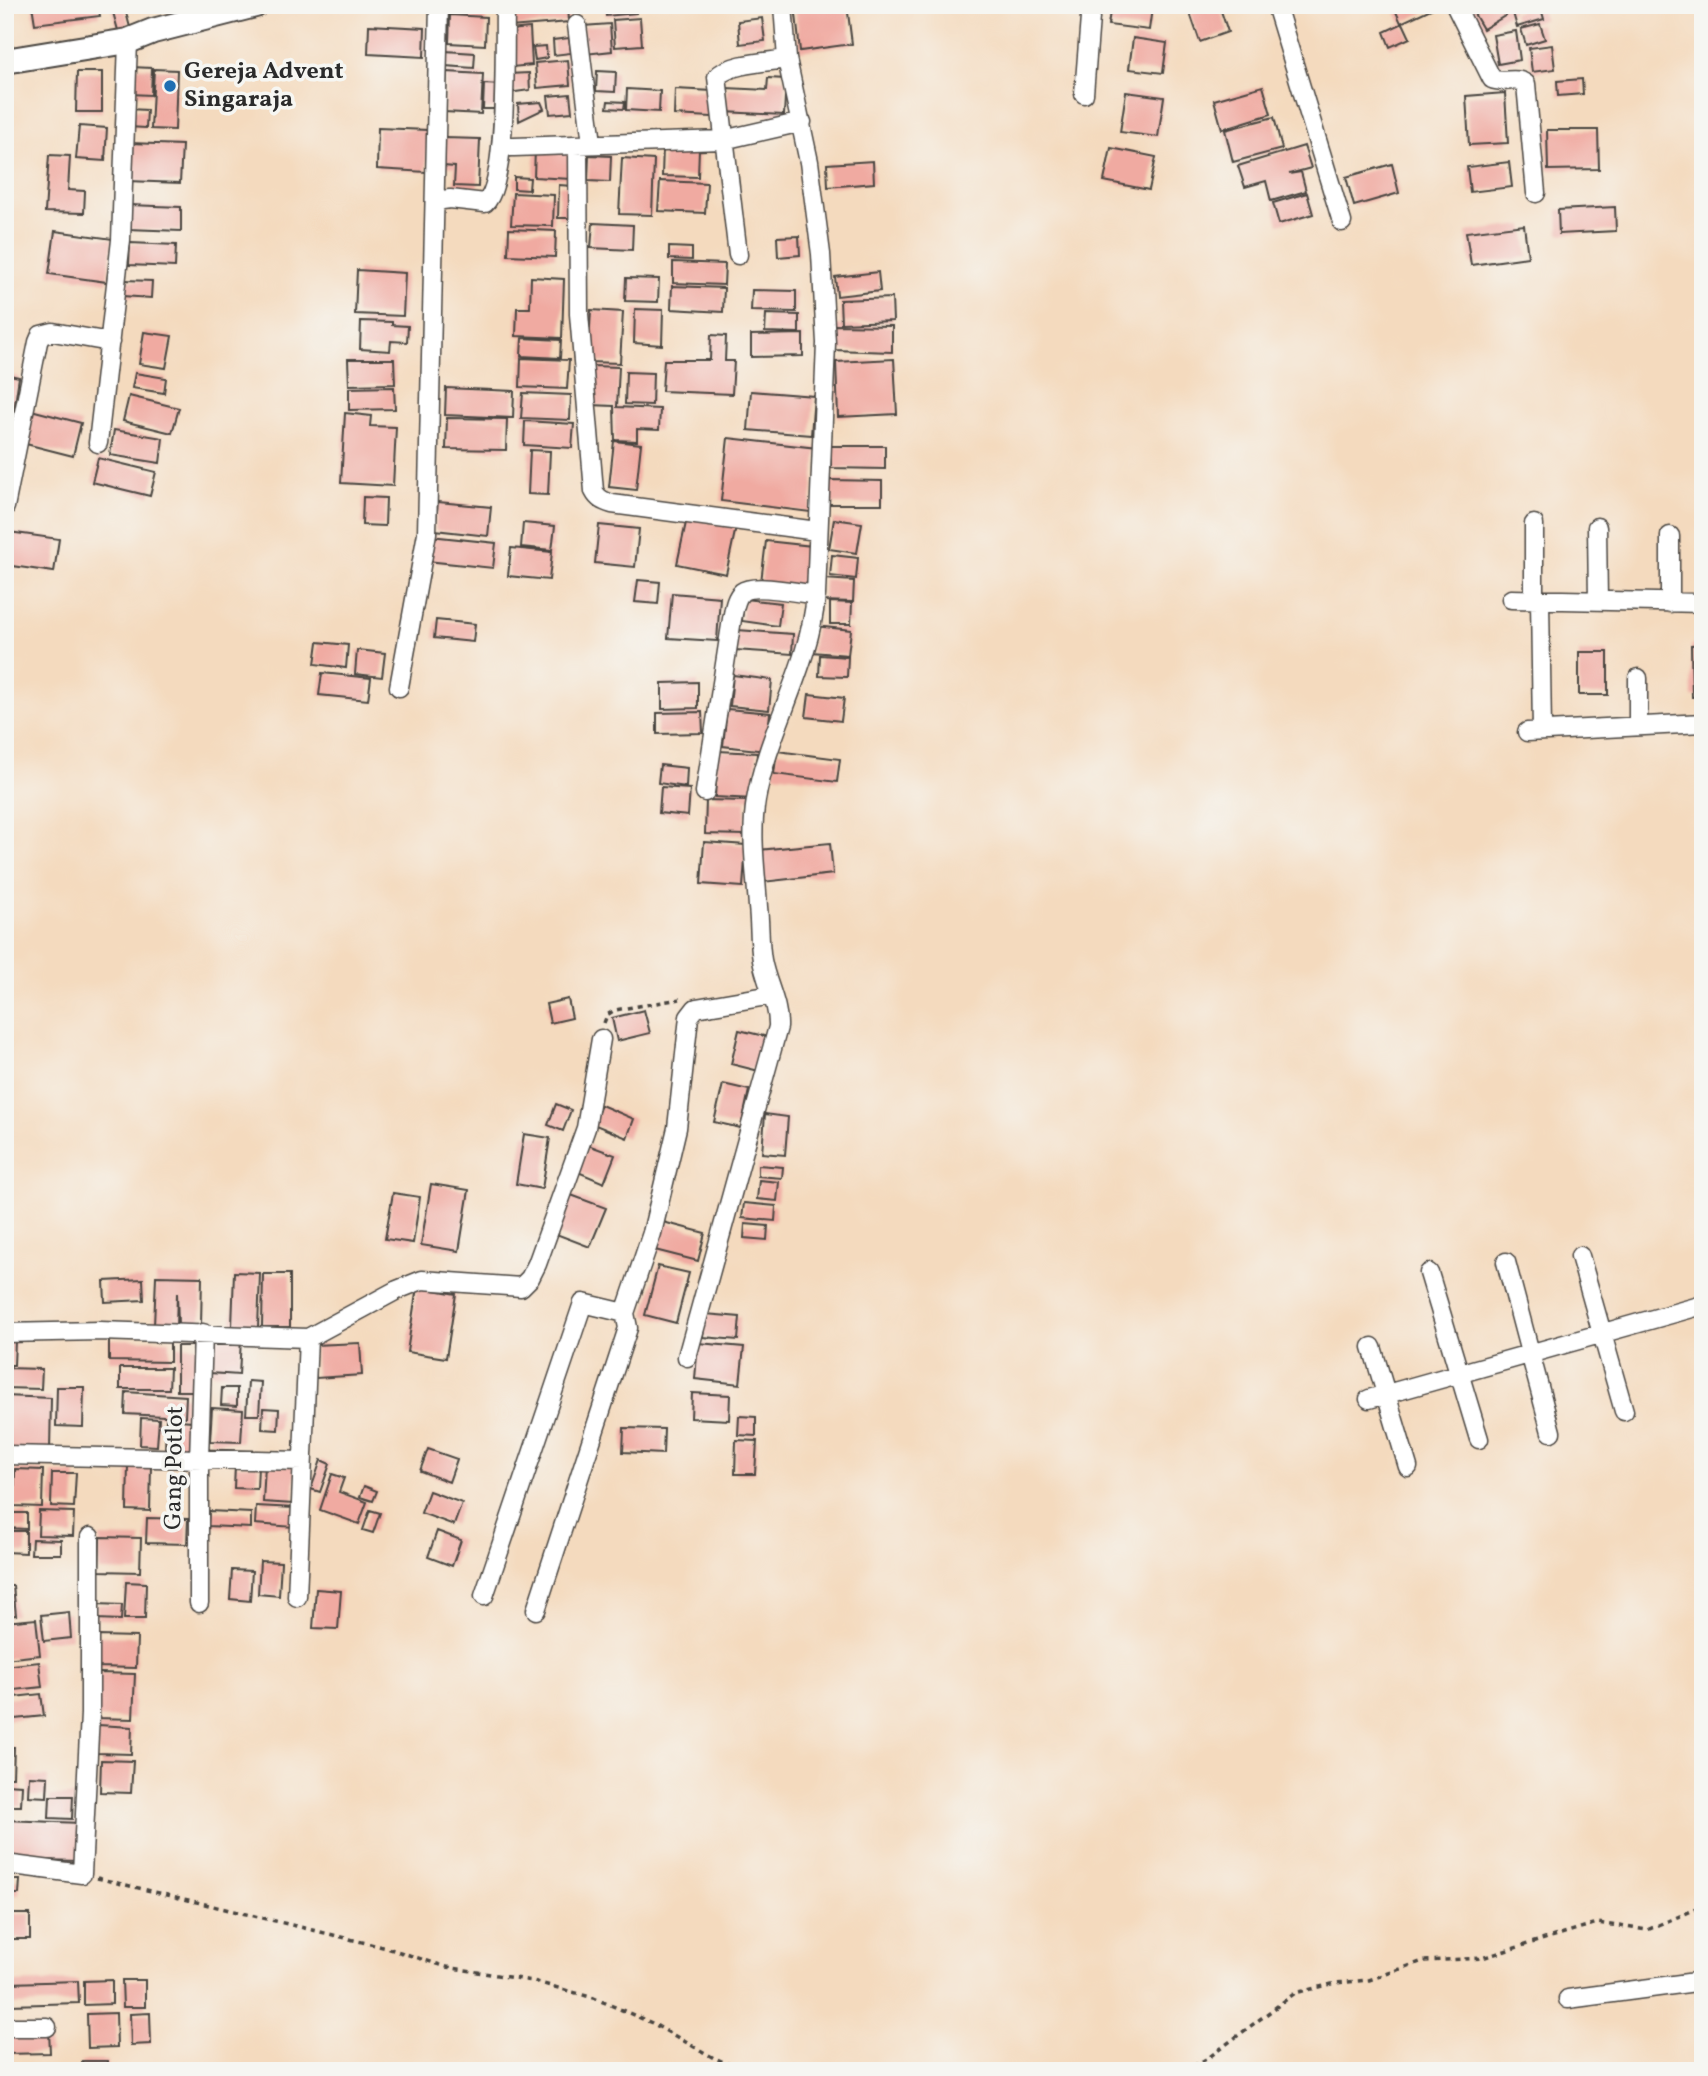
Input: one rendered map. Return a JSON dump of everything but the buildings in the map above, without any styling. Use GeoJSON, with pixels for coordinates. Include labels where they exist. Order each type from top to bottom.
{"type":"FeatureCollection","features":[{"type":"Feature","properties":{"kind":"street"},"geometry":{"type":"LineString","coordinates":[[5,61],[128,41],[153,31],[255,5]]}},
{"type":"Feature","properties":{"kind":"street"},"geometry":{"type":"LineString","coordinates":[[399,687],[426,533],[439,5]]}},
{"type":"Feature","properties":{"kind":"street"},"geometry":{"type":"LineString","coordinates":[[435,201],[450,198],[485,203],[493,194],[502,146],[505,5]]}},
{"type":"Feature","properties":{"kind":"street"},"geometry":{"type":"LineString","coordinates":[[687,1357],[778,1027],[779,1012],[762,958],[753,839],[757,800],[764,770],[803,655],[815,610],[826,343],[821,254],[802,122],[787,59],[783,5]]}},
{"type":"Feature","properties":{"kind":"street"},"geometry":{"type":"LineString","coordinates":[[1084,94],[1091,5]]}},
{"type":"Feature","properties":{"kind":"street"},"geometry":{"type":"LineString","coordinates":[[1276,5],[1342,222]]}},
{"type":"Feature","properties":{"kind":"street"},"geometry":{"type":"LineString","coordinates":[[1455,5],[1492,79],[1521,80],[1526,84],[1536,193]]}},
{"type":"Feature","properties":{"kind":"street"},"geometry":{"type":"LineString","coordinates":[[577,25],[585,144],[579,314],[594,491],[601,500],[612,504],[817,531]]}},
{"type":"Feature","properties":{"kind":"street"},"geometry":{"type":"LineString","coordinates":[[99,443],[121,240],[128,41]]}},
{"type":"Feature","properties":{"kind":"street"},"geometry":{"type":"LineString","coordinates":[[738,255],[717,80],[720,73],[730,68],[787,59]]}},
{"type":"Feature","properties":{"kind":"street"},"geometry":{"type":"LineString","coordinates":[[502,146],[723,140],[802,122]]}},
{"type":"Feature","properties":{"kind":"street"},"geometry":{"type":"LineString","coordinates":[[5,508],[41,335],[53,332],[110,342]]}},
{"type":"Feature","properties":{"kind":"street"},"geometry":{"type":"LineString","coordinates":[[1534,524],[1537,600],[1535,732],[1703,723]]}},
{"type":"Feature","properties":{"kind":"street"},"geometry":{"type":"LineString","coordinates":[[1597,527],[1598,601]]}},
{"type":"Feature","properties":{"kind":"street"},"geometry":{"type":"LineString","coordinates":[[1670,536],[1670,603]]}},
{"type":"Feature","properties":{"kind":"street"},"geometry":{"type":"LineString","coordinates":[[705,792],[732,619],[739,595],[747,589],[758,589],[816,595]]}},
{"type":"Feature","properties":{"kind":"street"},"geometry":{"type":"LineString","coordinates":[[1511,599],[1703,603]]}},
{"type":"Feature","properties":{"kind":"street"},"geometry":{"type":"LineString","coordinates":[[1638,678],[1638,726]]}},
{"type":"Feature","properties":{"kind":"street"},"geometry":{"type":"LineString","coordinates":[[536,1610],[628,1328],[625,1313],[652,1233],[677,1128],[689,1017],[696,1008],[772,995]]}},
{"type":"Feature","properties":{"kind":"street"},"geometry":{"type":"LineString","coordinates":[[5,1333],[100,1331],[308,1338],[397,1290],[422,1280],[521,1287],[530,1279],[537,1264],[586,1128],[601,1039]]}},
{"type":"Feature","properties":{"kind":"street"},"geometry":{"type":"LineString","coordinates":[[1580,1256],[1624,1411]]}},
{"type":"Feature","properties":{"kind":"street"},"geometry":{"type":"LineString","coordinates":[[1506,1262],[1550,1432]]}},
{"type":"Feature","properties":{"kind":"street"},"geometry":{"type":"LineString","coordinates":[[1429,1273],[1479,1439]]}},
{"type":"Feature","properties":{"kind":"street"},"geometry":{"type":"LineString","coordinates":[[484,1596],[583,1303],[625,1313]]}},
{"type":"Feature","properties":{"kind":"street"},"geometry":{"type":"LineString","coordinates":[[1377,1397],[1703,1305]]}},
{"type":"Feature","properties":{"kind":"street","name":"Gang Potlot"},"geometry":{"type":"LineString","coordinates":[[199,1603],[199,1460],[203,1333]]}},
{"type":"Feature","properties":{"kind":"street"},"geometry":{"type":"LineString","coordinates":[[298,1597],[308,1338]]}},
{"type":"Feature","properties":{"kind":"street"},"geometry":{"type":"LineString","coordinates":[[1372,1347],[1377,1397],[1408,1467]]}},
{"type":"Feature","properties":{"kind":"street"},"geometry":{"type":"LineString","coordinates":[[5,1455],[302,1461]]}},
{"type":"Feature","properties":{"kind":"street"},"geometry":{"type":"LineString","coordinates":[[5,1864],[82,1874],[90,1714],[90,1537]]}},
{"type":"Feature","properties":{"kind":"street"},"geometry":{"type":"LineString","coordinates":[[1568,1999],[1703,1982]]}},
{"type":"Feature","properties":{"kind":"street"},"geometry":{"type":"LineString","coordinates":[[5,2027],[47,2027]]}},
{"type":"Feature","properties":{"kind":"path"},"geometry":{"type":"LineString","coordinates":[[82,1874],[387,1948],[447,1967],[533,1982],[594,1998],[652,2023],[714,2059],[747,2071]]}},
{"type":"Feature","properties":{"kind":"path"},"geometry":{"type":"LineString","coordinates":[[1184,2071],[1208,2058],[1294,1993],[1336,1983],[1369,1980],[1423,1961],[1482,1958],[1597,1923],[1647,1930],[1703,1906]]}},
{"type":"Feature","properties":{"kind":"place","name":"Gereja Advent Singaraja"},"geometry":{"type":"Point","coordinates":[170,86]}}]}
